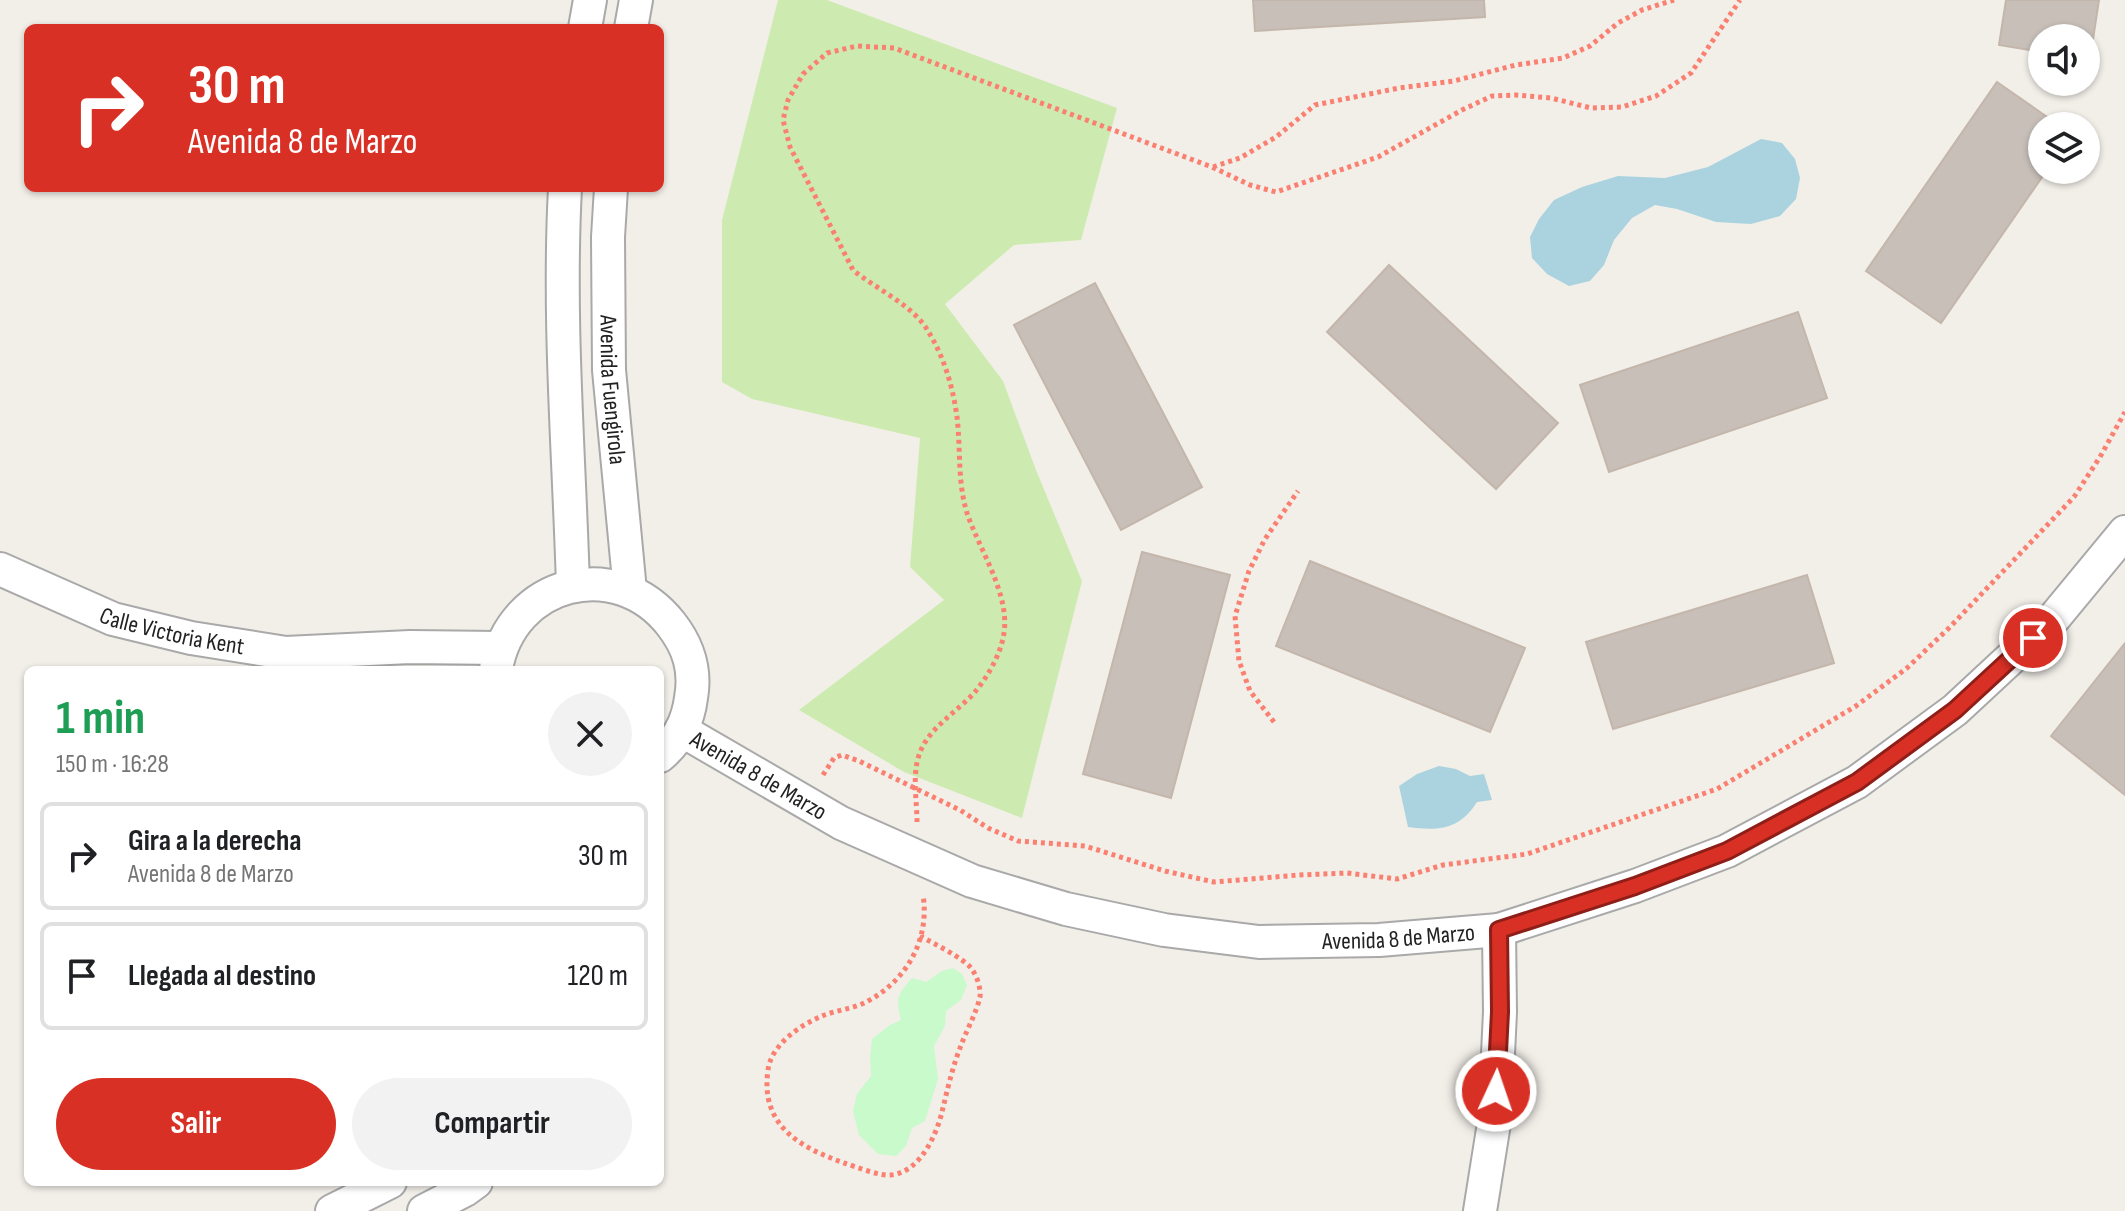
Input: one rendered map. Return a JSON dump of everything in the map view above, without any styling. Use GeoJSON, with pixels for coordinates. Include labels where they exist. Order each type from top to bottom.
{"type":"FeatureCollection","features":[{"type":"Feature","properties":{"kind":"street"},"geometry":{"type":"LineString","coordinates":[[586,24],[590,0]]}},
{"type":"Feature","properties":{"kind":"street"},"geometry":{"type":"LineString","coordinates":[[632,24],[636,0]]}},
{"type":"Feature","properties":{"kind":"street","name":"Avenida Fuengirola"},"geometry":{"type":"LineString","coordinates":[[565,192],[562,244],[564,375],[573,586]]}},
{"type":"Feature","properties":{"kind":"street","name":"Avenida Fuengirola"},"geometry":{"type":"LineString","coordinates":[[611,192],[609,370],[630,591]]}},
{"type":"Feature","properties":{"kind":"street","name":"Avenida 8 de Marzo"},"geometry":{"type":"LineString","coordinates":[[681,730],[841,823],[972,881],[1066,909],[1164,930],[1259,942],[1379,940],[1499,930],[1635,886],[1727,851],[1857,782],[1955,710],[2054,618],[2125,532]]}},
{"type":"Feature","properties":{"kind":"street","name":"Calle Victoria Kent"},"geometry":{"type":"LineString","coordinates":[[0,569],[113,619],[191,638],[286,653],[410,647],[497,659]]}},
{"type":"Feature","properties":{"kind":"street"},"geometry":{"type":"LineString","coordinates":[[497,659],[521,614],[541,598],[590,583],[630,591],[659,608],[683,640],[694,683],[689,715],[673,745],[664,753]]}},
{"type":"Feature","properties":{"kind":"street"},"geometry":{"type":"LineString","coordinates":[[1480,1211],[1495,1117],[1500,1012],[1499,930]]}},
{"type":"Feature","properties":{"kind":"street"},"geometry":{"type":"LineString","coordinates":[[332,1211],[382,1186]]}},
{"type":"Feature","properties":{"kind":"street"},"geometry":{"type":"LineString","coordinates":[[424,1211],[470,1186]]}},
{"type":"Feature","properties":{"kind":"path"},"geometry":{"type":"LineString","coordinates":[[1212,167],[1240,158],[1264,144],[1315,105],[1563,58],[1590,46],[1618,23],[1642,10],[1674,0]]}},
{"type":"Feature","properties":{"kind":"path"},"geometry":{"type":"LineString","coordinates":[[920,936],[971,967],[980,986],[980,997],[959,1050],[938,1130],[911,1167],[892,1175],[862,1169],[817,1153],[790,1137],[774,1114],[767,1093],[768,1066],[780,1044],[798,1029],[820,1017],[867,1002],[897,980],[918,949],[920,936],[926,912],[918,857],[916,774],[919,754],[933,732],[975,692],[994,663],[1004,633],[1003,603],[967,511],[958,469],[957,417],[947,371],[927,328],[901,304],[853,270],[790,147],[783,120],[788,100],[803,74],[827,53],[857,46],[894,48],[1212,167],[1250,185],[1276,192],[1378,157],[1492,96],[1551,98],[1591,108],[1622,107],[1656,96],[1691,73],[1740,0]]}},
{"type":"Feature","properties":{"kind":"path"},"geometry":{"type":"LineString","coordinates":[[821,778],[834,758],[842,755],[1018,841],[1085,846],[1165,871],[1214,882],[1347,873],[1397,879],[1443,865],[1527,854],[1717,789],[1856,706],[1907,668],[2074,497],[2125,412]]}},
{"type":"Feature","properties":{"kind":"path"},"geometry":{"type":"LineString","coordinates":[[1274,722],[1250,691],[1239,661],[1235,616],[1249,571],[1265,539],[1298,491]]}},
{"type":"Feature","properties":{"kind":"green space"},"geometry":{"type":"Polygon","coordinates":[[[778,0],[827,0],[1117,108],[1081,240],[1014,245],[945,304],[1003,381],[1082,581],[1022,818],[904,772],[799,710],[944,600],[910,567],[920,438],[752,399],[722,382],[722,220],[778,0]]]}},
{"type":"Feature","properties":{"kind":"green space"},"geometry":{"type":"Polygon","coordinates":[[[953,968],[962,974],[967,985],[961,1000],[946,1011],[945,1026],[934,1046],[938,1079],[925,1121],[912,1128],[906,1146],[896,1156],[878,1154],[859,1135],[853,1111],[857,1094],[871,1076],[872,1039],[901,1020],[899,997],[912,978],[926,982],[942,971],[953,968]]]}},
{"type":"Feature","properties":{"kind":"water"},"geometry":{"type":"Polygon","coordinates":[[[1761,139],[1782,143],[1795,159],[1800,178],[1796,199],[1780,216],[1751,224],[1716,222],[1655,205],[1632,218],[1614,240],[1604,265],[1590,281],[1569,286],[1547,274],[1532,258],[1530,237],[1554,200],[1618,176],[1665,178],[1708,167],[1761,139]]]}},
{"type":"Feature","properties":{"kind":"water"},"geometry":{"type":"Polygon","coordinates":[[[1439,766],[1470,776],[1484,774],[1492,800],[1477,802],[1463,818],[1447,826],[1429,829],[1408,827],[1399,786],[1417,774],[1439,766]]]}},
{"type":"Feature","properties":{"kind":"building"},"geometry":{"type":"Polygon","coordinates":[[[1253,0],[1484,0],[1485,17],[1255,31],[1253,0]]]}},
{"type":"Feature","properties":{"kind":"building"},"geometry":{"type":"Polygon","coordinates":[[[2006,0],[2099,0],[2095,24],[2028,24],[2028,50],[1999,45],[2006,0]]]}},
{"type":"Feature","properties":{"kind":"building"},"geometry":{"type":"Polygon","coordinates":[[[1997,82],[2040,112],[2028,112],[2028,184],[2037,184],[1941,323],[1866,271],[1997,82]]]}},
{"type":"Feature","properties":{"kind":"building"},"geometry":{"type":"Polygon","coordinates":[[[1389,265],[1558,423],[1496,489],[1327,332],[1389,265]]]}},
{"type":"Feature","properties":{"kind":"building"},"geometry":{"type":"Polygon","coordinates":[[[1095,283],[1202,487],[1121,530],[1014,325],[1095,283]]]}},
{"type":"Feature","properties":{"kind":"building"},"geometry":{"type":"Polygon","coordinates":[[[1798,312],[1827,398],[1609,472],[1580,385],[1798,312]]]}},
{"type":"Feature","properties":{"kind":"building"},"geometry":{"type":"Polygon","coordinates":[[[1142,552],[1230,575],[1171,798],[1083,774],[1142,552]]]}},
{"type":"Feature","properties":{"kind":"building"},"geometry":{"type":"Polygon","coordinates":[[[1310,561],[1525,648],[1490,732],[1276,646],[1310,561]]]}},
{"type":"Feature","properties":{"kind":"building"},"geometry":{"type":"Polygon","coordinates":[[[1807,575],[1834,663],[1613,729],[1586,642],[1807,575]]]}},
{"type":"Feature","properties":{"kind":"building"},"geometry":{"type":"Polygon","coordinates":[[[2125,643],[2125,795],[2051,736],[2125,643]]]}},
{"type":"Feature","properties":{"kind":"route"},"geometry":{"type":"LineString","coordinates":[[1496,1091],[1500,1012],[1499,930],[1635,886],[1727,851],[1857,782],[1955,710],[2033,638]]}}]}
